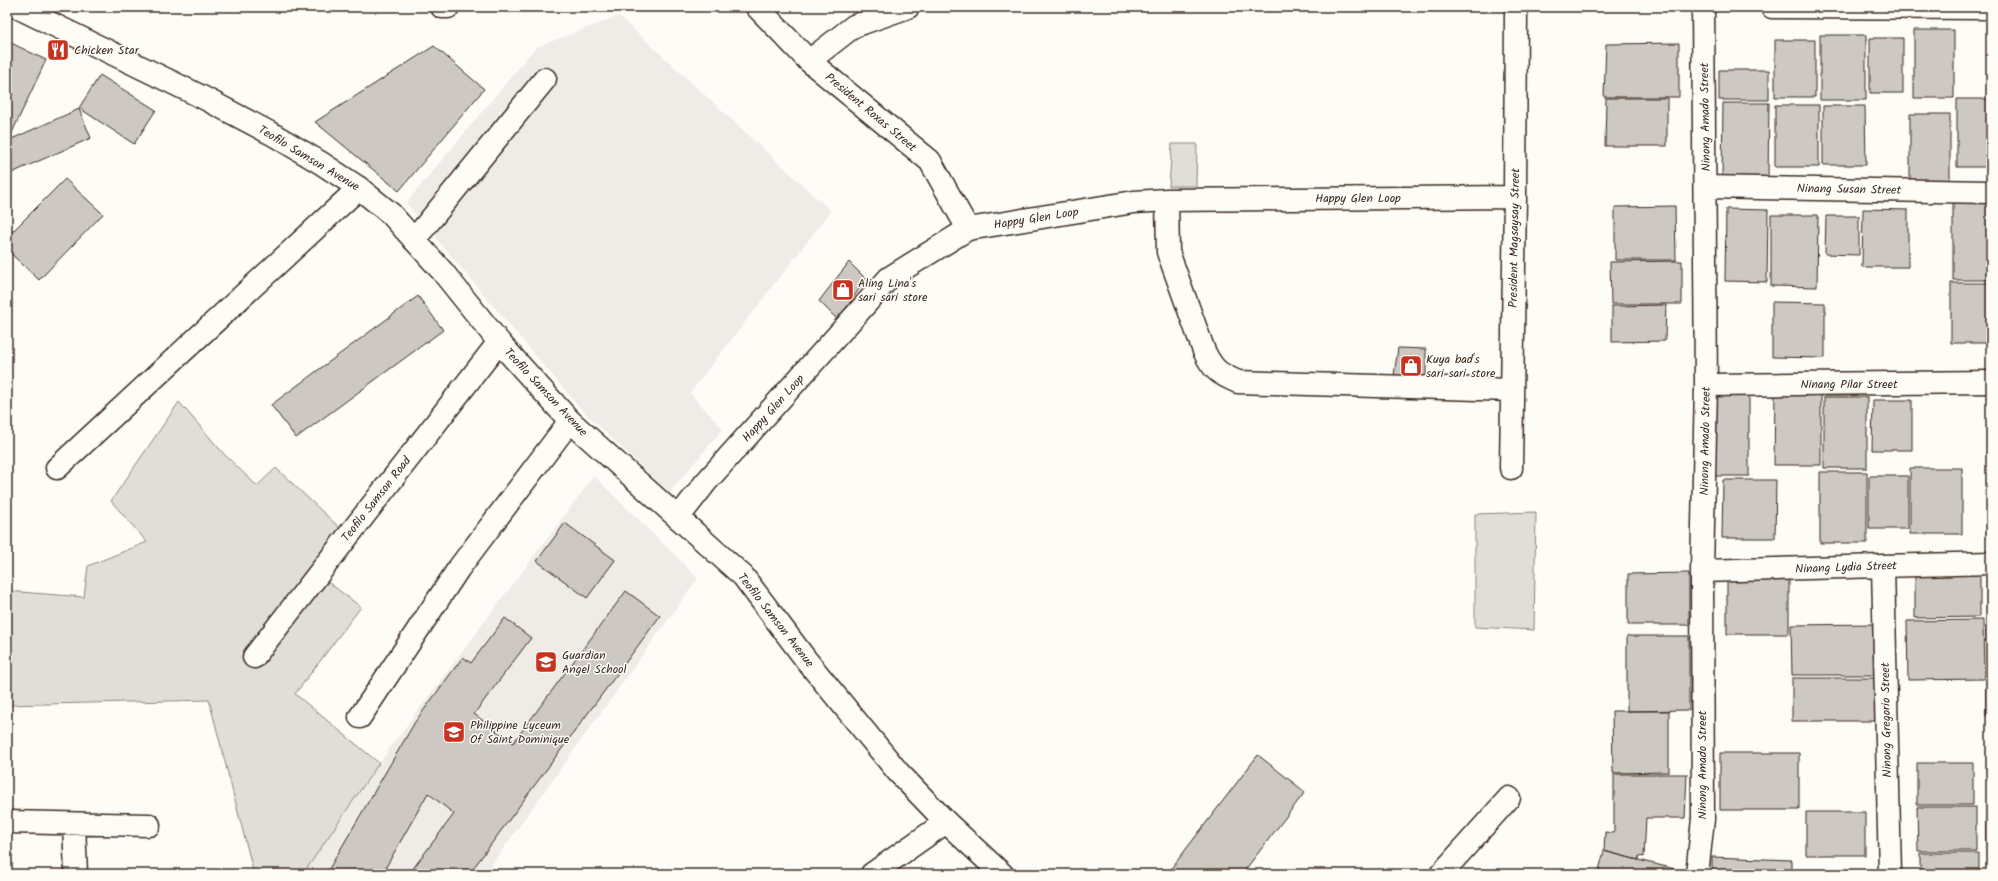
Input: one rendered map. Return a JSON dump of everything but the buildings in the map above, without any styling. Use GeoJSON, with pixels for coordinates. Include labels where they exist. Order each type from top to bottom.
{"type":"FeatureCollection","features":[{"type":"Feature","properties":{"kind":"street","name":"Teofilo Samson Avenue"},"geometry":{"type":"LineString","coordinates":[[17,7],[202,97],[287,143],[359,188],[391,214],[442,271],[499,342],[570,421],[743,576],[858,724],[898,772],[946,822],[1002,874]]}},
{"type":"Feature","properties":{"kind":"street"},"geometry":{"type":"LineString","coordinates":[[442,7],[448,7]]}},
{"type":"Feature","properties":{"kind":"street","name":"President Roxas Street"},"geometry":{"type":"LineString","coordinates":[[756,7],[810,61],[930,161],[968,229]]}},
{"type":"Feature","properties":{"kind":"street"},"geometry":{"type":"LineString","coordinates":[[810,61],[854,26],[908,7]]}},
{"type":"Feature","properties":{"kind":"street","name":"President Magsaysay Street"},"geometry":{"type":"LineString","coordinates":[[1511,468],[1516,7]]}},
{"type":"Feature","properties":{"kind":"street","name":"Ninong Amado Street"},"geometry":{"type":"LineString","coordinates":[[1697,874],[1703,819],[1702,571],[1706,385],[1706,187],[1703,7]]}},
{"type":"Feature","properties":{"kind":"street"},"geometry":{"type":"LineString","coordinates":[[1772,7],[1991,8]]}},
{"type":"Feature","properties":{"kind":"street"},"geometry":{"type":"LineString","coordinates":[[414,240],[545,79]]}},
{"type":"Feature","properties":{"kind":"street","name":"Ninang Susan Street"},"geometry":{"type":"LineString","coordinates":[[1706,187],[1991,192]]}},
{"type":"Feature","properties":{"kind":"street"},"geometry":{"type":"LineString","coordinates":[[57,468],[359,188]]}},
{"type":"Feature","properties":{"kind":"street","name":"Happy Glen Loop"},"geometry":{"type":"LineString","coordinates":[[678,518],[706,482],[889,278],[968,229],[1134,202],[1167,200],[1515,197]]}},
{"type":"Feature","properties":{"kind":"street"},"geometry":{"type":"LineString","coordinates":[[1167,200],[1168,252],[1204,351],[1212,367],[1221,375],[1238,382],[1512,390]]}},
{"type":"Feature","properties":{"kind":"street","name":"Teofilo Samson Road"},"geometry":{"type":"LineString","coordinates":[[254,657],[499,342]]}},
{"type":"Feature","properties":{"kind":"street","name":"Ninang Pilar Street"},"geometry":{"type":"LineString","coordinates":[[1706,385],[1991,382]]}},
{"type":"Feature","properties":{"kind":"street"},"geometry":{"type":"LineString","coordinates":[[360,717],[459,568],[570,421]]}},
{"type":"Feature","properties":{"kind":"street","name":"Ninang Lydia Street"},"geometry":{"type":"LineString","coordinates":[[1702,571],[1991,563]]}},
{"type":"Feature","properties":{"kind":"street","name":"Ninong Gregorio Street"},"geometry":{"type":"LineString","coordinates":[[1883,566],[1890,874]]}},
{"type":"Feature","properties":{"kind":"street"},"geometry":{"type":"LineString","coordinates":[[1441,874],[1509,798]]}},
{"type":"Feature","properties":{"kind":"street"},"geometry":{"type":"LineString","coordinates":[[7,822],[149,825]]}},
{"type":"Feature","properties":{"kind":"street"},"geometry":{"type":"LineString","coordinates":[[872,874],[946,822]]}},
{"type":"Feature","properties":{"kind":"street"},"geometry":{"type":"LineString","coordinates":[[74,824],[76,874]]}},
{"type":"Feature","properties":{"kind":"shaded area"},"geometry":{"type":"Polygon","coordinates":[[[619,16],[831,211],[690,393],[723,429],[669,493],[580,408],[406,203],[536,47],[619,16]]]}},
{"type":"Feature","properties":{"kind":"shaded area"},"geometry":{"type":"Polygon","coordinates":[[[1172,144],[1197,144],[1196,186],[1169,186],[1172,144]]]}},
{"type":"Feature","properties":{"kind":"shaded area"},"geometry":{"type":"Polygon","coordinates":[[[179,402],[224,454],[257,486],[276,468],[343,531],[312,570],[361,607],[295,694],[379,763],[303,874],[254,874],[209,700],[7,705],[7,591],[84,597],[88,566],[147,542],[111,501],[179,402]]]}},
{"type":"Feature","properties":{"kind":"shaded area","name":"Guardian Angel School"},"geometry":{"type":"Polygon","coordinates":[[[594,476],[698,578],[485,874],[303,874],[392,745],[594,476]]]}},
{"type":"Feature","properties":{"kind":"shaded area"},"geometry":{"type":"Polygon","coordinates":[[[1536,512],[1534,630],[1475,627],[1475,514],[1536,512]]]}},
{"type":"Feature","properties":{"kind":"place","name":"Chicken Star"},"geometry":{"type":"Point","coordinates":[58,50]}},
{"type":"Feature","properties":{"kind":"place","name":"Aling Lina's sari sari store"},"geometry":{"type":"Point","coordinates":[843,290]}},
{"type":"Feature","properties":{"kind":"place","name":"Kuya bad's sari sari store"},"geometry":{"type":"Point","coordinates":[1411,366]}},
{"type":"Feature","properties":{"kind":"place","name":"Guardian Angel School"},"geometry":{"type":"Point","coordinates":[546,662]}},
{"type":"Feature","properties":{"kind":"place","name":"Philippine Lyceum Of Saint Dominique"},"geometry":{"type":"Point","coordinates":[454,732]}}]}
